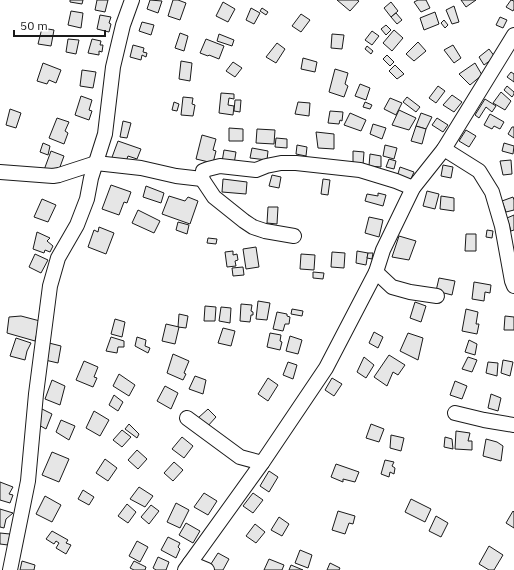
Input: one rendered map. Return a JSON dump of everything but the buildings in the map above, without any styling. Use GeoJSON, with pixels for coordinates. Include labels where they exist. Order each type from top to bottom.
{"type":"FeatureCollection","features":[{"type":"Feature","properties":{"kind":"street"},"geometry":{"type":"LineString","coordinates":[[10,570],[28,481],[50,286],[58,258],[77,225],[87,199],[91,178],[106,134],[113,67],[123,26],[132,0]]}},
{"type":"Feature","properties":{"kind":"street"},"geometry":{"type":"LineString","coordinates":[[207,570],[188,567],[262,463],[326,368],[376,272],[383,250],[413,188],[444,148],[514,35]]}},
{"type":"Feature","properties":{"kind":"street"},"geometry":{"type":"LineString","coordinates":[[444,148],[479,171],[492,192],[502,226],[514,286]]}},
{"type":"Feature","properties":{"kind":"street"},"geometry":{"type":"LineString","coordinates":[[0,172],[53,176],[96,163],[141,168],[176,176],[202,179]]}},
{"type":"Feature","properties":{"kind":"street"},"geometry":{"type":"LineString","coordinates":[[294,236],[265,231],[253,227],[244,221],[214,197],[202,179],[203,171],[208,168],[225,166],[256,170],[281,163],[296,163],[360,170],[396,180],[413,188]]}},
{"type":"Feature","properties":{"kind":"street"},"geometry":{"type":"LineString","coordinates":[[376,272],[392,287],[410,292],[437,296]]}},
{"type":"Feature","properties":{"kind":"street"},"geometry":{"type":"LineString","coordinates":[[455,413],[514,425]]}},
{"type":"Feature","properties":{"kind":"street"},"geometry":{"type":"LineString","coordinates":[[187,418],[240,457],[262,463]]}}]}
